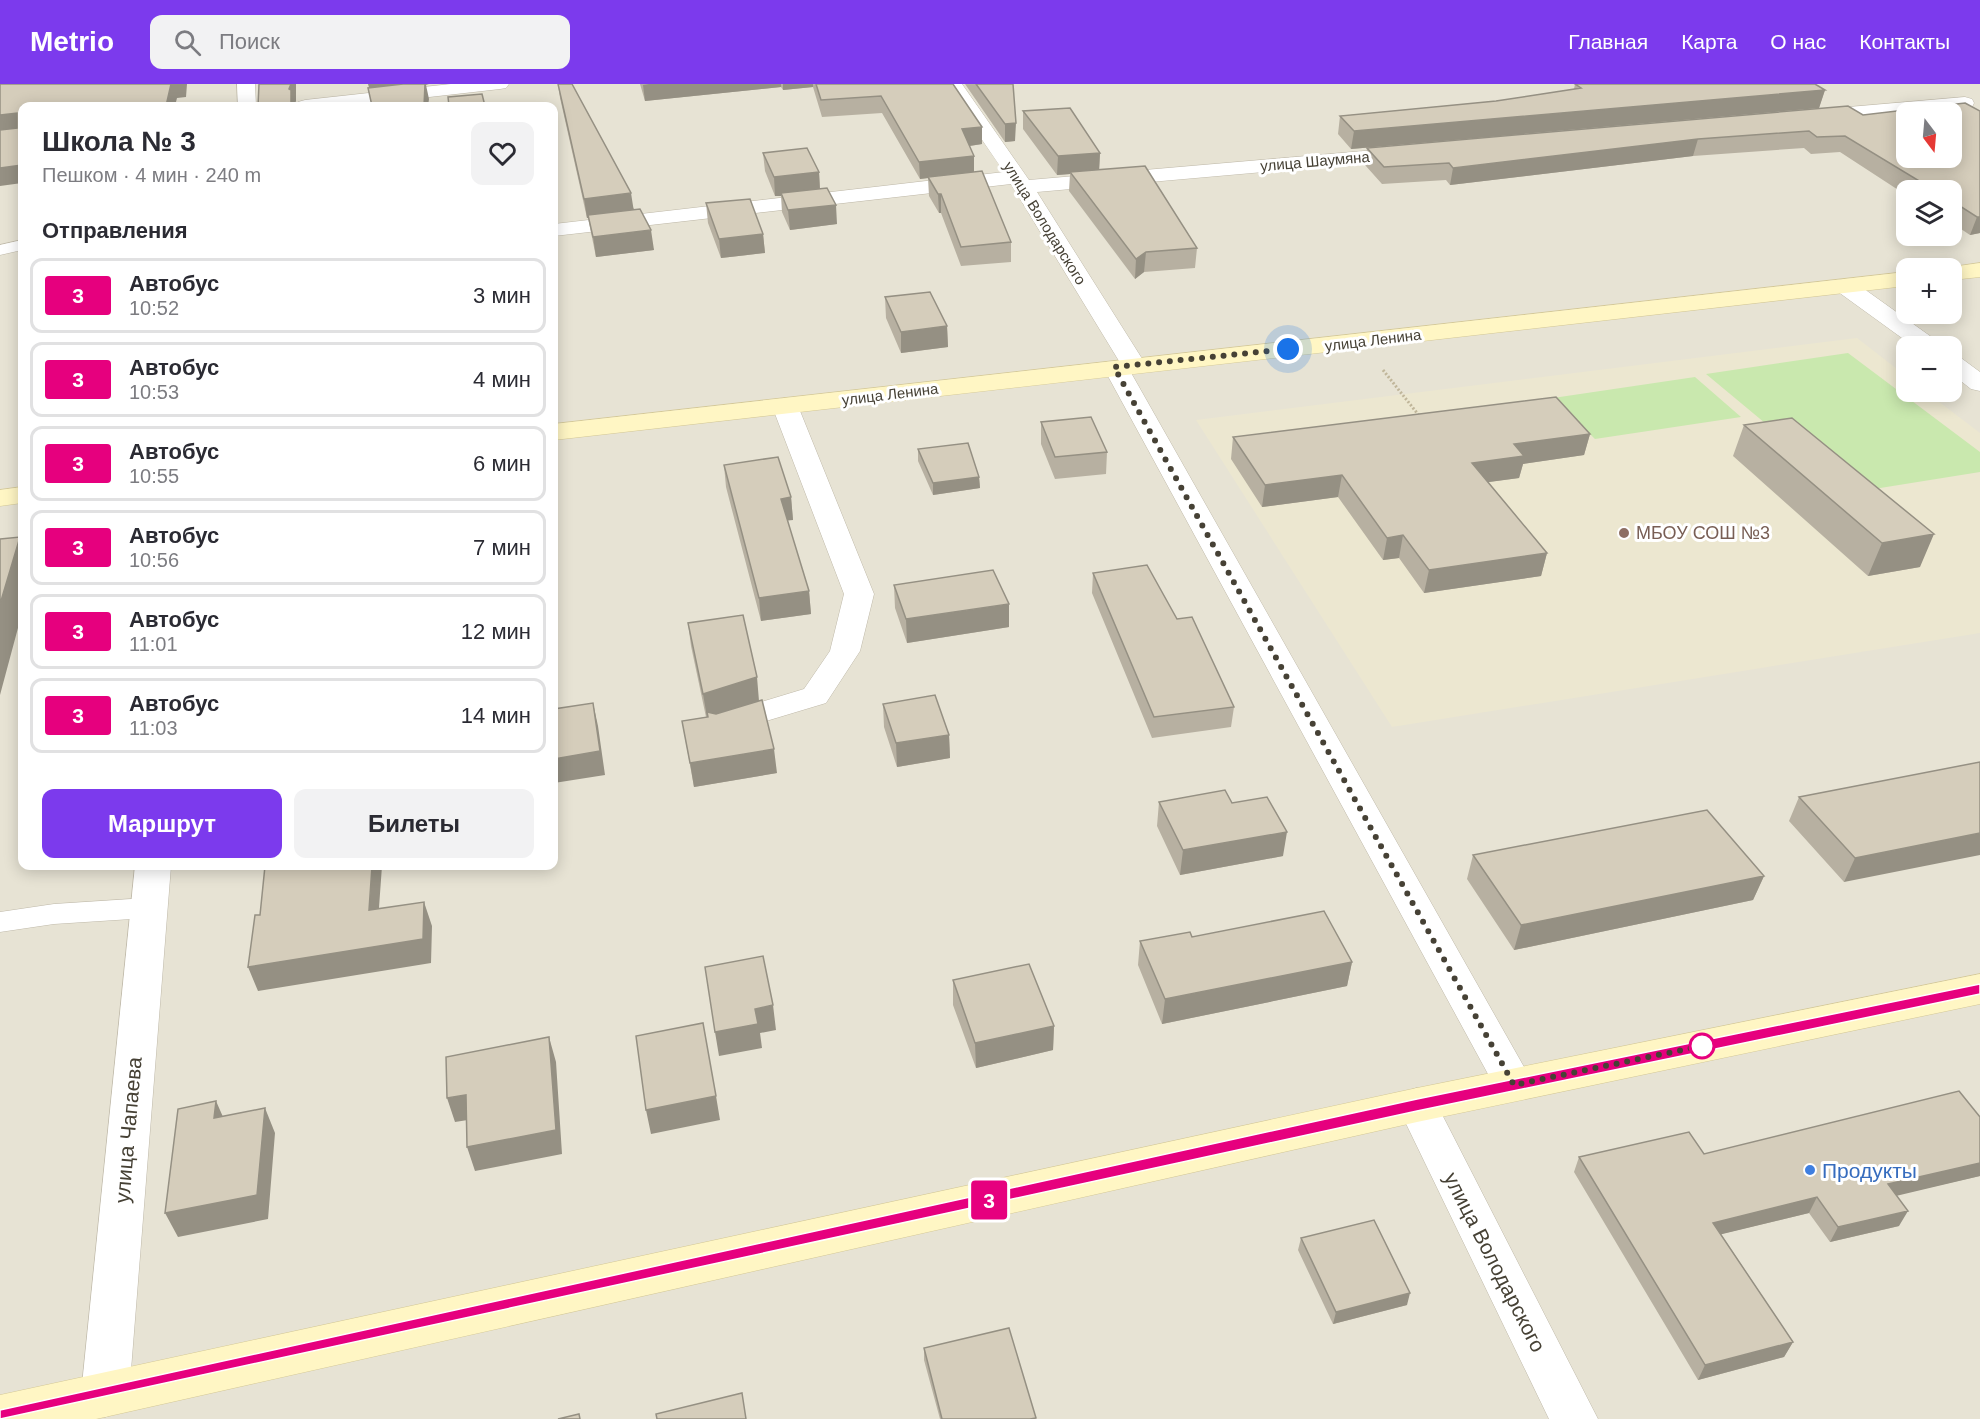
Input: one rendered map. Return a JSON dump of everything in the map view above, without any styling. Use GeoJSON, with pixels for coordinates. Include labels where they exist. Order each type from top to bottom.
{"type":"FeatureCollection","features":[{"type":"Feature","properties":{"kind":"main road"},"geometry":{"type":"LineString","coordinates":[[1962,272],[1980,270]]}},
{"type":"Feature","properties":{"kind":"main road","name":"улица Ленина"},"geometry":{"type":"LineString","coordinates":[[558,432],[1896,280]]}},
{"type":"Feature","properties":{"kind":"main road"},"geometry":{"type":"LineString","coordinates":[[0,498],[18,496]]}},
{"type":"Feature","properties":{"kind":"main road"},"geometry":{"type":"LineString","coordinates":[[0,1418],[57,1412],[105,1395],[1417,1105],[1976,995]]}},
{"type":"Feature","properties":{"kind":"street"},"geometry":{"type":"LineString","coordinates":[[246,84],[247,102]]}},
{"type":"Feature","properties":{"kind":"street"},"geometry":{"type":"LineString","coordinates":[[340,102],[500,84]]}},
{"type":"Feature","properties":{"kind":"street","name":"улица Володарского"},"geometry":{"type":"LineString","coordinates":[[953,84],[1020,182],[1124,366],[1514,1085]]}},
{"type":"Feature","properties":{"kind":"street"},"geometry":{"type":"LineString","coordinates":[[1935,89],[1972,106]]}},
{"type":"Feature","properties":{"kind":"street"},"geometry":{"type":"LineString","coordinates":[[1798,118],[1972,106]]}},
{"type":"Feature","properties":{"kind":"street","name":"улица Шаумяна"},"geometry":{"type":"LineString","coordinates":[[558,230],[1020,182],[1429,151]]}},
{"type":"Feature","properties":{"kind":"street"},"geometry":{"type":"LineString","coordinates":[[1845,286],[1914,336]]}},
{"type":"Feature","properties":{"kind":"street"},"geometry":{"type":"LineString","coordinates":[[1962,370],[1980,384]]}},
{"type":"Feature","properties":{"kind":"street"},"geometry":{"type":"LineString","coordinates":[[719,726],[815,696],[845,651],[859,594],[785,406]]}},
{"type":"Feature","properties":{"kind":"street","name":"улица Чапаева"},"geometry":{"type":"LineString","coordinates":[[105,1395],[147,908],[152,870]]}},
{"type":"Feature","properties":{"kind":"street","name":"улица Володарского"},"geometry":{"type":"LineString","coordinates":[[1417,1105],[1574,1419]]}},
{"type":"Feature","properties":{"kind":"lane"},"geometry":{"type":"LineString","coordinates":[[0,249],[18,246]]}},
{"type":"Feature","properties":{"kind":"lane"},"geometry":{"type":"LineString","coordinates":[[0,922],[54,915],[147,908]]}},
{"type":"Feature","properties":{"kind":"path"},"geometry":{"type":"LineString","coordinates":[[1360,341],[1427,426]]}},
{"type":"Feature","properties":{"kind":"shaded area"},"geometry":{"type":"Polygon","coordinates":[[[0,84],[1980,84],[1980,1419],[0,1419],[0,84]]]}},
{"type":"Feature","properties":{"kind":"shaded area","name":"МБОУ СОШ №3"},"geometry":{"type":"Polygon","coordinates":[[[1857,338],[1896,368],[1896,402],[1939,402],[1980,433],[1980,633],[1392,727],[1196,420],[1857,338]]]}},
{"type":"Feature","properties":{"kind":"green space"},"geometry":{"type":"Polygon","coordinates":[[[1848,353],[1896,389],[1896,402],[1913,402],[1980,452],[1980,472],[1849,493],[1706,374],[1848,353]]]}},
{"type":"Feature","properties":{"kind":"green space"},"geometry":{"type":"Polygon","coordinates":[[[1695,377],[1741,417],[1595,439],[1553,398],[1695,377]]]}},
{"type":"Feature","properties":{"kind":"building"},"geometry":{"type":"Polygon","coordinates":[[[0,84],[171,84],[167,102],[18,102],[18,166],[0,168],[0,130],[17,128],[17,113],[0,115],[0,84]]]}},
{"type":"Feature","properties":{"kind":"building"},"geometry":{"type":"Polygon","coordinates":[[[259,84],[291,84],[289,89],[291,90],[291,102],[258,102],[259,84]]]}},
{"type":"Feature","properties":{"kind":"building"},"geometry":{"type":"Polygon","coordinates":[[[425,84],[424,102],[371,102],[368,88],[425,84]]]}},
{"type":"Feature","properties":{"kind":"building"},"geometry":{"type":"Polygon","coordinates":[[[558,84],[572,84],[631,193],[584,199],[558,84]]]}},
{"type":"Feature","properties":{"kind":"building"},"geometry":{"type":"Polygon","coordinates":[[[816,84],[953,84],[982,127],[962,129],[974,156],[919,162],[881,96],[821,100],[816,84]]]}},
{"type":"Feature","properties":{"kind":"building"},"geometry":{"type":"Polygon","coordinates":[[[976,84],[1013,84],[1016,123],[1005,124],[976,84]]]}},
{"type":"Feature","properties":{"kind":"building"},"geometry":{"type":"Polygon","coordinates":[[[1575,84],[1815,84],[1825,90],[1354,131],[1340,116],[1496,101],[1581,88],[1575,84]]]}},
{"type":"Feature","properties":{"kind":"building"},"geometry":{"type":"Polygon","coordinates":[[[482,94],[484,102],[449,102],[448,97],[482,94]]]}},
{"type":"Feature","properties":{"kind":"building"},"geometry":{"type":"Polygon","coordinates":[[[1962,103],[1980,111],[1980,217],[1962,207],[1962,180],[1918,180],[1898,168],[1962,168],[1962,103]]]}},
{"type":"Feature","properties":{"kind":"building"},"geometry":{"type":"Polygon","coordinates":[[[1848,106],[1863,115],[1896,111],[1896,167],[1845,136],[1817,137],[1809,131],[1698,139],[1453,168],[1449,163],[1384,167],[1367,148],[1848,106]]]}},
{"type":"Feature","properties":{"kind":"building"},"geometry":{"type":"Polygon","coordinates":[[[1070,108],[1100,153],[1058,156],[1023,111],[1070,108]]]}},
{"type":"Feature","properties":{"kind":"building"},"geometry":{"type":"Polygon","coordinates":[[[807,148],[819,172],[774,177],[763,153],[807,148]]]}},
{"type":"Feature","properties":{"kind":"building"},"geometry":{"type":"Polygon","coordinates":[[[1145,166],[1197,248],[1146,252],[1136,259],[1070,172],[1145,166]]]}},
{"type":"Feature","properties":{"kind":"building"},"geometry":{"type":"Polygon","coordinates":[[[982,171],[1011,242],[961,247],[941,194],[938,194],[928,177],[982,171]]]}},
{"type":"Feature","properties":{"kind":"building"},"geometry":{"type":"Polygon","coordinates":[[[827,188],[836,205],[788,210],[781,193],[827,188]]]}},
{"type":"Feature","properties":{"kind":"building"},"geometry":{"type":"Polygon","coordinates":[[[750,199],[763,234],[719,239],[706,203],[750,199]]]}},
{"type":"Feature","properties":{"kind":"building"},"geometry":{"type":"Polygon","coordinates":[[[640,209],[651,230],[593,237],[588,215],[640,209]]]}},
{"type":"Feature","properties":{"kind":"building"},"geometry":{"type":"Polygon","coordinates":[[[930,292],[947,326],[901,332],[885,297],[930,292]]]}},
{"type":"Feature","properties":{"kind":"building"},"geometry":{"type":"Polygon","coordinates":[[[1556,397],[1590,434],[1514,444],[1524,456],[1472,463],[1547,553],[1429,570],[1403,535],[1387,538],[1342,475],[1265,485],[1233,437],[1556,397]]]}},
{"type":"Feature","properties":{"kind":"building"},"geometry":{"type":"Polygon","coordinates":[[[1091,417],[1107,452],[1055,457],[1041,422],[1091,417]]]}},
{"type":"Feature","properties":{"kind":"building"},"geometry":{"type":"Polygon","coordinates":[[[1792,418],[1934,534],[1882,543],[1744,425],[1792,418]]]}},
{"type":"Feature","properties":{"kind":"building"},"geometry":{"type":"Polygon","coordinates":[[[968,443],[979,477],[933,483],[918,449],[968,443]]]}},
{"type":"Feature","properties":{"kind":"building"},"geometry":{"type":"Polygon","coordinates":[[[778,457],[791,497],[781,499],[809,591],[759,598],[724,465],[778,457]]]}},
{"type":"Feature","properties":{"kind":"building"},"geometry":{"type":"Polygon","coordinates":[[[18,537],[0,604],[0,539],[18,537]]]}},
{"type":"Feature","properties":{"kind":"building"},"geometry":{"type":"Polygon","coordinates":[[[1147,565],[1177,619],[1192,617],[1234,707],[1154,717],[1093,573],[1147,565]]]}},
{"type":"Feature","properties":{"kind":"building"},"geometry":{"type":"Polygon","coordinates":[[[993,570],[1009,604],[906,619],[894,585],[993,570]]]}},
{"type":"Feature","properties":{"kind":"building"},"geometry":{"type":"Polygon","coordinates":[[[743,615],[757,677],[703,694],[688,623],[743,615]]]}},
{"type":"Feature","properties":{"kind":"building"},"geometry":{"type":"Polygon","coordinates":[[[935,695],[949,735],[896,743],[883,704],[935,695]]]}},
{"type":"Feature","properties":{"kind":"building"},"geometry":{"type":"Polygon","coordinates":[[[762,700],[774,749],[690,763],[682,721],[708,717],[707,712],[716,714],[762,700]]]}},
{"type":"Feature","properties":{"kind":"building"},"geometry":{"type":"Polygon","coordinates":[[[593,703],[600,751],[558,758],[558,708],[593,703]]]}},
{"type":"Feature","properties":{"kind":"building"},"geometry":{"type":"Polygon","coordinates":[[[1980,762],[1980,833],[1855,858],[1799,797],[1980,762]]]}},
{"type":"Feature","properties":{"kind":"building"},"geometry":{"type":"Polygon","coordinates":[[[1225,790],[1232,803],[1267,797],[1287,832],[1183,850],[1159,802],[1225,790]]]}},
{"type":"Feature","properties":{"kind":"building"},"geometry":{"type":"Polygon","coordinates":[[[1707,810],[1764,876],[1521,925],[1473,855],[1707,810]]]}},
{"type":"Feature","properties":{"kind":"building"},"geometry":{"type":"Polygon","coordinates":[[[265,870],[372,870],[369,910],[424,902],[423,939],[248,967],[255,915],[260,915],[265,870]]]}},
{"type":"Feature","properties":{"kind":"building"},"geometry":{"type":"Polygon","coordinates":[[[1324,911],[1352,962],[1165,999],[1140,941],[1190,932],[1192,937],[1324,911]]]}},
{"type":"Feature","properties":{"kind":"building"},"geometry":{"type":"Polygon","coordinates":[[[763,956],[773,1005],[755,1009],[758,1024],[715,1032],[705,967],[763,956]]]}},
{"type":"Feature","properties":{"kind":"building"},"geometry":{"type":"Polygon","coordinates":[[[1029,964],[1054,1026],[975,1043],[953,980],[1029,964]]]}},
{"type":"Feature","properties":{"kind":"building"},"geometry":{"type":"Polygon","coordinates":[[[703,1023],[716,1096],[646,1110],[636,1036],[703,1023]]]}},
{"type":"Feature","properties":{"kind":"building"},"geometry":{"type":"Polygon","coordinates":[[[549,1037],[556,1130],[467,1147],[466,1095],[447,1098],[446,1057],[549,1037]]]}},
{"type":"Feature","properties":{"kind":"building"},"geometry":{"type":"Polygon","coordinates":[[[1959,1091],[1980,1117],[1980,1163],[1888,1184],[1908,1211],[1838,1227],[1817,1197],[1713,1223],[1793,1342],[1705,1365],[1579,1157],[1689,1132],[1704,1154],[1959,1091]]]}},
{"type":"Feature","properties":{"kind":"building"},"geometry":{"type":"Polygon","coordinates":[[[216,1101],[214,1118],[265,1108],[257,1195],[165,1213],[178,1109],[216,1101]]]}},
{"type":"Feature","properties":{"kind":"building"},"geometry":{"type":"Polygon","coordinates":[[[1374,1220],[1410,1293],[1336,1312],[1301,1238],[1374,1220]]]}},
{"type":"Feature","properties":{"kind":"building"},"geometry":{"type":"Polygon","coordinates":[[[1009,1328],[1036,1418],[942,1419],[924,1348],[1009,1328]]]}},
{"type":"Feature","properties":{"kind":"building"},"geometry":{"type":"Polygon","coordinates":[[[742,1393],[746,1419],[657,1419],[656,1414],[742,1393]]]}},
{"type":"Feature","properties":{"kind":"building"},"geometry":{"type":"Polygon","coordinates":[[[579,1414],[580,1419],[558,1419],[579,1414]]]}},
{"type":"Feature","properties":{"kind":"bus line","name":"3"},"geometry":{"type":"LineString","coordinates":[[0,1418],[1417,1105],[1980,989]]}},
{"type":"Feature","properties":{"kind":"place","name":"МБОУ СОШ №3"},"geometry":{"type":"Point","coordinates":[1624,533]}},
{"type":"Feature","properties":{"kind":"place","name":"Продукты"},"geometry":{"type":"Point","coordinates":[1810,1170]}},
{"type":"Feature","properties":{"kind":"route"},"geometry":{"type":"LineString","coordinates":[[1288,349],[1114,367],[1514,1085],[1711,1044],[1702,1046]]}}]}
